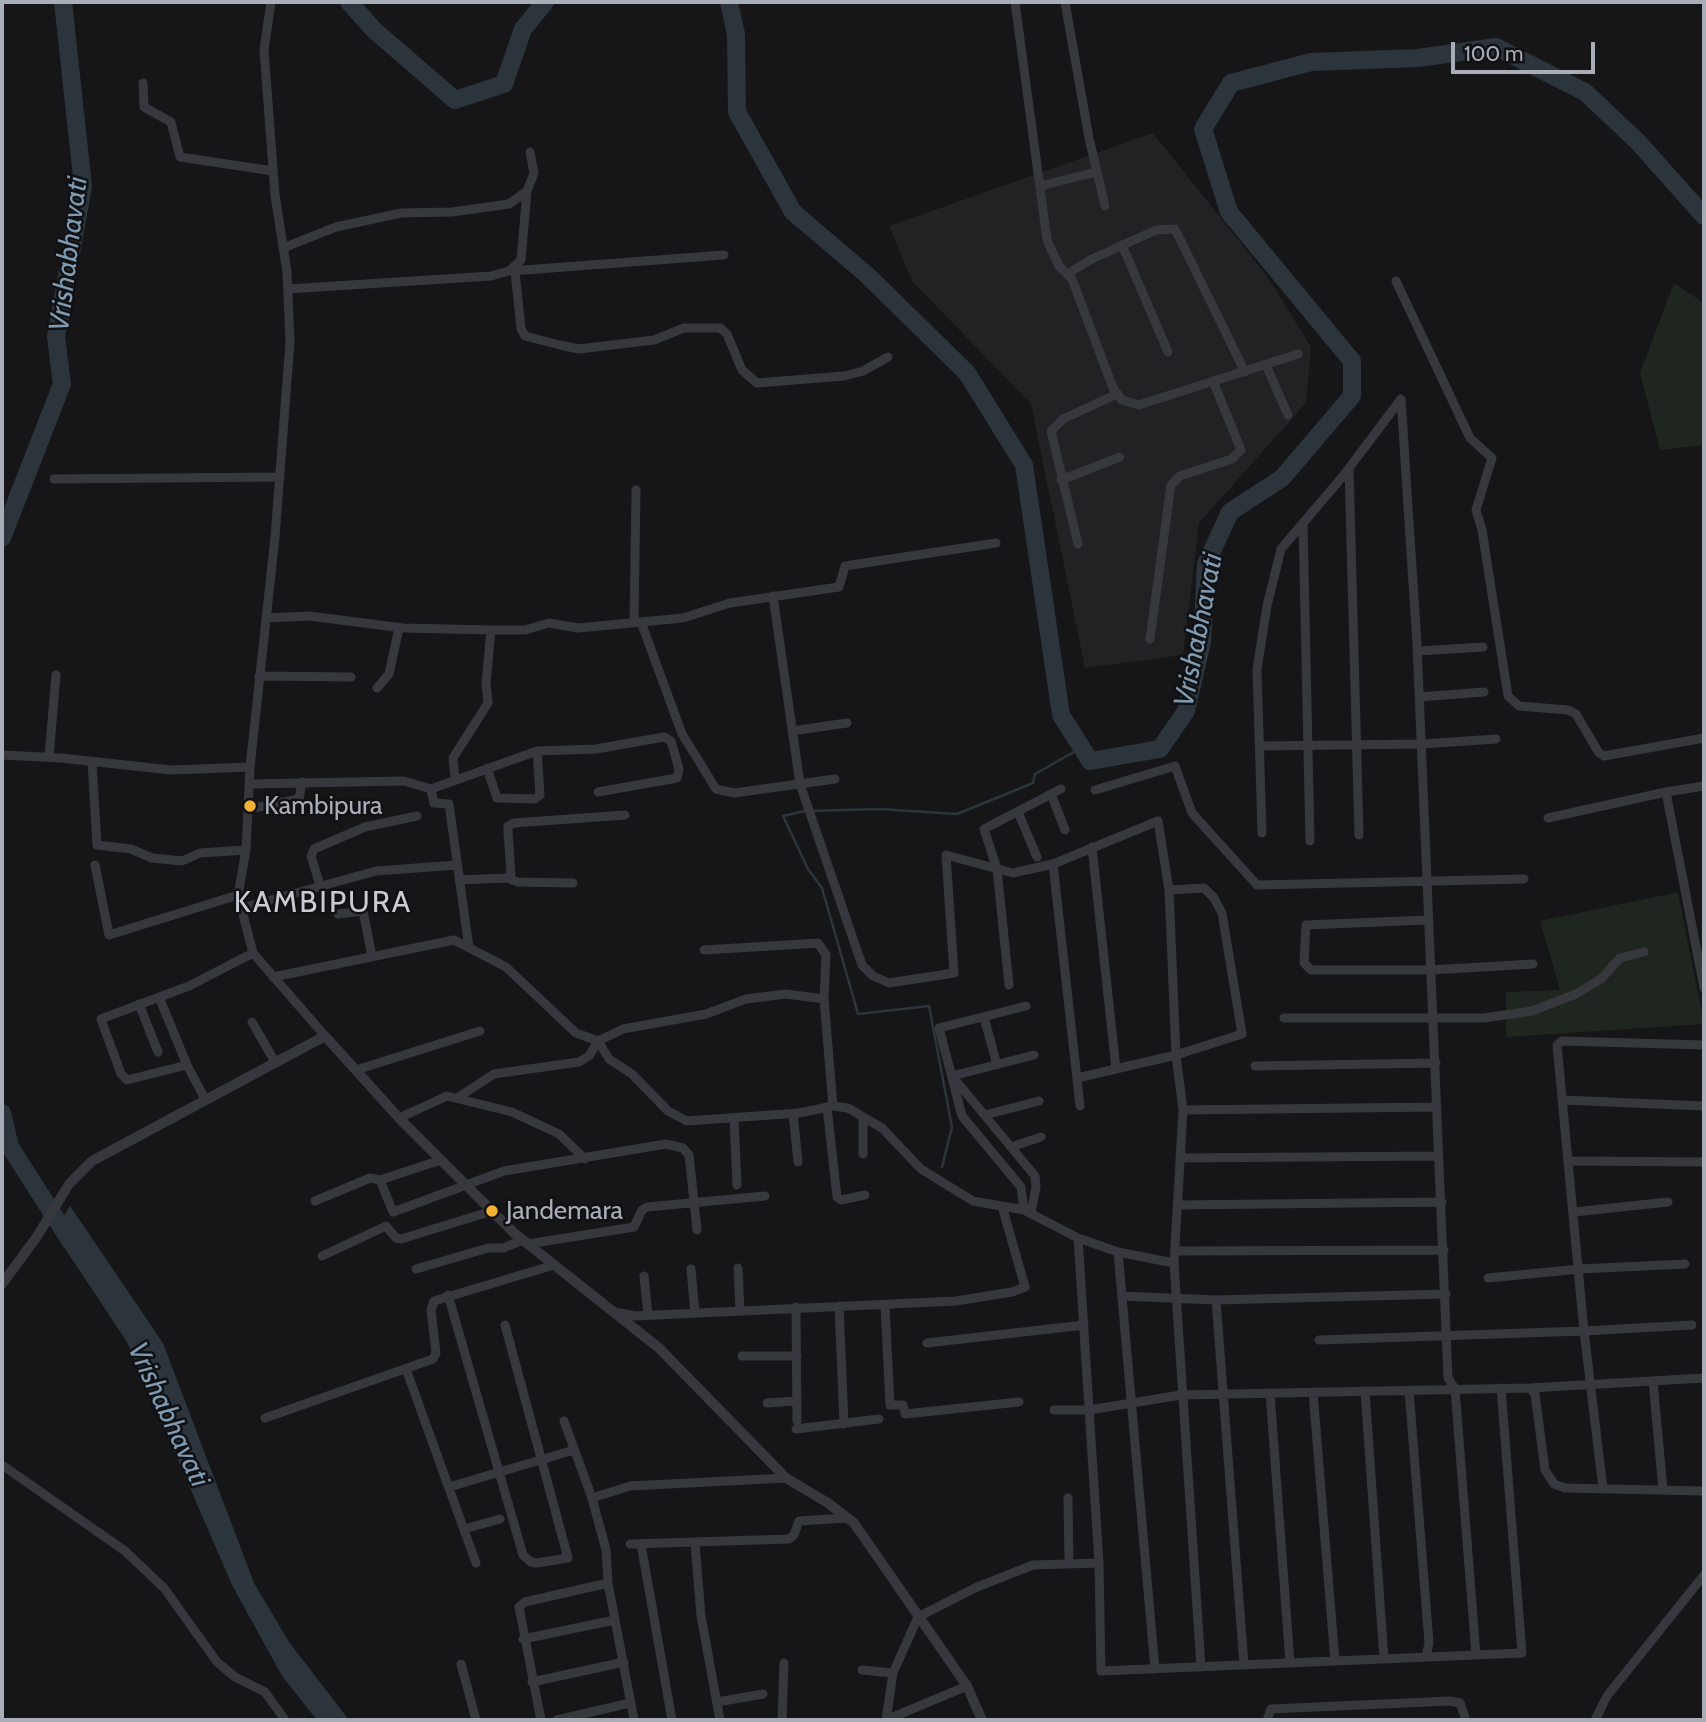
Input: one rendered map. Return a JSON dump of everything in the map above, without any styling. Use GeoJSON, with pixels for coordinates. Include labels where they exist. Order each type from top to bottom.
{"type":"FeatureCollection","features":[{"type":"Feature","properties":{"kind":"street"},"geometry":{"type":"LineString","coordinates":[[271,2],[264,50],[273,171],[288,289],[290,342],[280,477],[250,767],[246,850],[238,895],[253,953],[399,1118],[492,1211],[525,1242],[659,1348],[786,1478],[828,1503],[847,1518],[967,1686],[982,1720]]}},
{"type":"Feature","properties":{"kind":"street"},"geometry":{"type":"LineString","coordinates":[[1015,2],[1047,240],[1059,266],[1067,274],[1117,394],[1130,404],[1139,405],[1298,354]]}},
{"type":"Feature","properties":{"kind":"street"},"geometry":{"type":"LineString","coordinates":[[1065,2],[1096,172],[1105,206]]}},
{"type":"Feature","properties":{"kind":"street"},"geometry":{"type":"LineString","coordinates":[[143,83],[144,107],[171,122],[180,157],[273,171]]}},
{"type":"Feature","properties":{"kind":"street"},"geometry":{"type":"LineString","coordinates":[[530,152],[534,173],[527,191],[521,260],[512,271],[521,329],[525,336],[579,348],[654,340],[684,328],[720,328],[733,343],[742,370],[757,383],[844,376],[863,371],[888,357]]}},
{"type":"Feature","properties":{"kind":"street"},"geometry":{"type":"LineString","coordinates":[[1040,186],[1096,172]]}},
{"type":"Feature","properties":{"kind":"street"},"geometry":{"type":"LineString","coordinates":[[283,248],[336,227],[401,213],[452,212],[509,204],[527,191]]}},
{"type":"Feature","properties":{"kind":"street"},"geometry":{"type":"LineString","coordinates":[[1067,274],[1156,230],[1175,229],[1245,372]]}},
{"type":"Feature","properties":{"kind":"street"},"geometry":{"type":"LineString","coordinates":[[1122,245],[1168,352]]}},
{"type":"Feature","properties":{"kind":"street"},"geometry":{"type":"LineString","coordinates":[[288,289],[491,276],[512,271],[724,255]]}},
{"type":"Feature","properties":{"kind":"street"},"geometry":{"type":"LineString","coordinates":[[1396,281],[1470,438],[1492,458],[1476,510],[1482,530],[1508,696],[1519,706],[1568,710],[1576,714],[1599,753],[1604,756],[1704,738]]}},
{"type":"Feature","properties":{"kind":"street"},"geometry":{"type":"LineString","coordinates":[[1266,365],[1288,415]]}},
{"type":"Feature","properties":{"kind":"street"},"geometry":{"type":"LineString","coordinates":[[1150,639],[1171,485],[1180,475],[1232,459],[1241,450],[1213,381]]}},
{"type":"Feature","properties":{"kind":"street"},"geometry":{"type":"LineString","coordinates":[[1078,544],[1051,431],[1063,419],[1117,394]]}},
{"type":"Feature","properties":{"kind":"street"},"geometry":{"type":"LineString","coordinates":[[1262,833],[1257,669],[1267,606],[1281,549],[1349,468],[1401,399],[1417,651],[1448,1378],[1455,1389],[1476,1655]]}},
{"type":"Feature","properties":{"kind":"street"},"geometry":{"type":"LineString","coordinates":[[1061,480],[1120,457]]}},
{"type":"Feature","properties":{"kind":"street"},"geometry":{"type":"LineString","coordinates":[[1349,468],[1359,835]]}},
{"type":"Feature","properties":{"kind":"street"},"geometry":{"type":"LineString","coordinates":[[54,479],[280,477]]}},
{"type":"Feature","properties":{"kind":"street"},"geometry":{"type":"LineString","coordinates":[[636,489],[638,622],[682,734],[716,789],[734,793],[835,779]]}},
{"type":"Feature","properties":{"kind":"street"},"geometry":{"type":"LineString","coordinates":[[1303,523],[1310,841]]}},
{"type":"Feature","properties":{"kind":"street"},"geometry":{"type":"LineString","coordinates":[[266,618],[309,617],[399,628],[491,631],[527,630],[549,623],[578,628],[683,618],[726,603],[840,587],[845,566],[886,557],[996,543]]}},
{"type":"Feature","properties":{"kind":"street"},"geometry":{"type":"LineString","coordinates":[[774,596],[800,784],[862,965],[873,976],[890,983],[954,973],[946,855],[1013,873],[1053,864],[1160,822],[1168,890],[1176,1055],[1184,1110],[1174,1263],[1201,1667]]}},
{"type":"Feature","properties":{"kind":"street"},"geometry":{"type":"LineString","coordinates":[[377,688],[389,674],[399,628]]}},
{"type":"Feature","properties":{"kind":"street"},"geometry":{"type":"LineString","coordinates":[[455,779],[452,763],[455,753],[488,703],[486,683],[491,631]]}},
{"type":"Feature","properties":{"kind":"street"},"geometry":{"type":"LineString","coordinates":[[1417,651],[1483,647]]}},
{"type":"Feature","properties":{"kind":"street"},"geometry":{"type":"LineString","coordinates":[[49,757],[56,675]]}},
{"type":"Feature","properties":{"kind":"street"},"geometry":{"type":"LineString","coordinates":[[259,676],[351,677]]}},
{"type":"Feature","properties":{"kind":"street"},"geometry":{"type":"LineString","coordinates":[[1419,697],[1483,692]]}},
{"type":"Feature","properties":{"kind":"street"},"geometry":{"type":"LineString","coordinates":[[792,731],[847,723]]}},
{"type":"Feature","properties":{"kind":"street"},"geometry":{"type":"LineString","coordinates":[[249,784],[404,781],[431,789],[537,751],[596,749],[664,737],[671,741],[679,769],[677,778],[598,792]]}},
{"type":"Feature","properties":{"kind":"street"},"geometry":{"type":"LineString","coordinates":[[1260,746],[1421,744],[1496,739]]}},
{"type":"Feature","properties":{"kind":"street"},"geometry":{"type":"LineString","coordinates":[[487,768],[497,798],[535,799],[540,795],[537,751]]}},
{"type":"Feature","properties":{"kind":"street"},"geometry":{"type":"LineString","coordinates":[[2,755],[49,757],[171,770],[250,767]]}},
{"type":"Feature","properties":{"kind":"street"},"geometry":{"type":"LineString","coordinates":[[92,761],[97,845],[131,849],[152,858],[182,861],[200,853],[246,850]]}},
{"type":"Feature","properties":{"kind":"street"},"geometry":{"type":"LineString","coordinates":[[1095,790],[1175,766],[1192,813],[1257,885],[1524,879]]}},
{"type":"Feature","properties":{"kind":"street"},"geometry":{"type":"LineString","coordinates":[[249,809],[299,799],[302,782]]}},
{"type":"Feature","properties":{"kind":"street"},"geometry":{"type":"LineString","coordinates":[[1548,818],[1704,786]]}},
{"type":"Feature","properties":{"kind":"street"},"geometry":{"type":"LineString","coordinates":[[431,789],[433,803],[448,804],[469,948]]}},
{"type":"Feature","properties":{"kind":"street"},"geometry":{"type":"LineString","coordinates":[[1009,985],[998,869],[984,829],[1061,789]]}},
{"type":"Feature","properties":{"kind":"street"},"geometry":{"type":"LineString","coordinates":[[1665,792],[1704,988]]}},
{"type":"Feature","properties":{"kind":"street"},"geometry":{"type":"LineString","coordinates":[[1051,794],[1065,830]]}},
{"type":"Feature","properties":{"kind":"street"},"geometry":{"type":"LineString","coordinates":[[1018,812],[1037,857]]}},
{"type":"Feature","properties":{"kind":"street"},"geometry":{"type":"LineString","coordinates":[[507,878],[512,874],[508,832],[509,826],[514,823],[625,815]]}},
{"type":"Feature","properties":{"kind":"street"},"geometry":{"type":"LineString","coordinates":[[320,885],[311,856],[314,849],[365,827],[417,816]]}},
{"type":"Feature","properties":{"kind":"street"},"geometry":{"type":"LineString","coordinates":[[1092,847],[1116,1069]]}},
{"type":"Feature","properties":{"kind":"street"},"geometry":{"type":"LineString","coordinates":[[1053,864],[1080,1106]]}},
{"type":"Feature","properties":{"kind":"street"},"geometry":{"type":"LineString","coordinates":[[95,865],[106,931],[109,935],[238,895]]}},
{"type":"Feature","properties":{"kind":"street"},"geometry":{"type":"LineString","coordinates":[[242,908],[376,871],[457,865]]}},
{"type":"Feature","properties":{"kind":"street"},"geometry":{"type":"LineString","coordinates":[[459,880],[507,878],[518,883],[573,883]]}},
{"type":"Feature","properties":{"kind":"street"},"geometry":{"type":"LineString","coordinates":[[1077,1078],[1176,1055],[1242,1034],[1218,906],[1204,888],[1168,890]]}},
{"type":"Feature","properties":{"kind":"street"},"geometry":{"type":"LineString","coordinates":[[338,914],[363,911],[372,956]]}},
{"type":"Feature","properties":{"kind":"street"},"geometry":{"type":"LineString","coordinates":[[1428,920],[1307,925],[1304,962],[1311,970],[1431,970],[1533,964]]}},
{"type":"Feature","properties":{"kind":"street"},"geometry":{"type":"LineString","coordinates":[[273,977],[454,940],[506,967],[576,1032],[598,1041],[610,1059],[632,1074],[668,1111],[687,1121],[793,1114],[830,1107],[848,1108],[882,1128],[921,1168],[973,1201],[1028,1212],[1078,1238],[1118,1252],[1174,1263]]}},
{"type":"Feature","properties":{"kind":"street"},"geometry":{"type":"LineString","coordinates":[[705,950],[818,943],[826,955],[824,999],[837,1197],[841,1200],[865,1195]]}},
{"type":"Feature","properties":{"kind":"street"},"geometry":{"type":"LineString","coordinates":[[1284,1018],[1484,1018],[1532,1011],[1576,994],[1601,979],[1620,958],[1644,952]]}},
{"type":"Feature","properties":{"kind":"street"},"geometry":{"type":"LineString","coordinates":[[187,1065],[131,1080],[124,1078],[100,1019],[218,972],[253,953]]}},
{"type":"Feature","properties":{"kind":"street"},"geometry":{"type":"LineString","coordinates":[[457,1098],[494,1074],[579,1062],[589,1056],[598,1041],[622,1029],[706,1014],[746,999],[780,994],[824,999]]}},
{"type":"Feature","properties":{"kind":"street"},"geometry":{"type":"LineString","coordinates":[[159,997],[187,1065],[205,1099]]}},
{"type":"Feature","properties":{"kind":"street"},"geometry":{"type":"LineString","coordinates":[[139,1004],[158,1052]]}},
{"type":"Feature","properties":{"kind":"street"},"geometry":{"type":"LineString","coordinates":[[1026,1006],[939,1028],[961,1116],[1021,1187],[1028,1212]]}},
{"type":"Feature","properties":{"kind":"street"},"geometry":{"type":"LineString","coordinates":[[984,1017],[997,1065]]}},
{"type":"Feature","properties":{"kind":"street"},"geometry":{"type":"LineString","coordinates":[[252,1022],[275,1062]]}},
{"type":"Feature","properties":{"kind":"street"},"geometry":{"type":"LineString","coordinates":[[356,1070],[480,1031]]}},
{"type":"Feature","properties":{"kind":"street"},"geometry":{"type":"LineString","coordinates":[[2,1284],[36,1238],[69,1184],[92,1161],[325,1036]]}},
{"type":"Feature","properties":{"kind":"street"},"geometry":{"type":"LineString","coordinates":[[1603,1489],[1584,1331],[1558,1045],[1562,1041],[1704,1045]]}},
{"type":"Feature","properties":{"kind":"street"},"geometry":{"type":"LineString","coordinates":[[952,1076],[1034,1055]]}},
{"type":"Feature","properties":{"kind":"street"},"geometry":{"type":"LineString","coordinates":[[1255,1066],[1436,1063]]}},
{"type":"Feature","properties":{"kind":"street"},"geometry":{"type":"LineString","coordinates":[[952,1076],[1035,1177],[1036,1187],[1028,1212]]}},
{"type":"Feature","properties":{"kind":"street"},"geometry":{"type":"LineString","coordinates":[[399,1118],[440,1097],[457,1098],[523,1117],[559,1134],[585,1159]]}},
{"type":"Feature","properties":{"kind":"street"},"geometry":{"type":"LineString","coordinates":[[1563,1100],[1704,1106]]}},
{"type":"Feature","properties":{"kind":"street"},"geometry":{"type":"LineString","coordinates":[[985,1115],[1039,1101]]}},
{"type":"Feature","properties":{"kind":"street"},"geometry":{"type":"LineString","coordinates":[[1184,1110],[1437,1107]]}},
{"type":"Feature","properties":{"kind":"street"},"geometry":{"type":"LineString","coordinates":[[793,1114],[798,1162]]}},
{"type":"Feature","properties":{"kind":"street"},"geometry":{"type":"LineString","coordinates":[[863,1117],[863,1154]]}},
{"type":"Feature","properties":{"kind":"street"},"geometry":{"type":"LineString","coordinates":[[734,1119],[737,1185]]}},
{"type":"Feature","properties":{"kind":"street"},"geometry":{"type":"LineString","coordinates":[[1011,1147],[1041,1137]]}},
{"type":"Feature","properties":{"kind":"street"},"geometry":{"type":"LineString","coordinates":[[380,1180],[394,1213],[504,1171],[666,1144],[683,1148],[688,1155],[697,1230]]}},
{"type":"Feature","properties":{"kind":"street"},"geometry":{"type":"LineString","coordinates":[[1180,1158],[1437,1156]]}},
{"type":"Feature","properties":{"kind":"street"},"geometry":{"type":"LineString","coordinates":[[315,1201],[370,1178],[380,1180],[440,1160]]}},
{"type":"Feature","properties":{"kind":"street"},"geometry":{"type":"LineString","coordinates":[[1570,1161],[1704,1163]]}},
{"type":"Feature","properties":{"kind":"street"},"geometry":{"type":"LineString","coordinates":[[416,1269],[488,1248],[503,1248],[525,1242],[634,1227],[644,1208],[694,1200],[765,1196]]}},
{"type":"Feature","properties":{"kind":"street"},"geometry":{"type":"LineString","coordinates":[[1177,1205],[1442,1202]]}},
{"type":"Feature","properties":{"kind":"street"},"geometry":{"type":"LineString","coordinates":[[1574,1212],[1668,1202]]}},
{"type":"Feature","properties":{"kind":"street"},"geometry":{"type":"LineString","coordinates":[[614,1312],[648,1315],[956,1301],[1025,1287],[1002,1206]]}},
{"type":"Feature","properties":{"kind":"street"},"geometry":{"type":"LineString","coordinates":[[323,1256],[386,1226],[396,1238],[401,1239],[492,1211]]}},
{"type":"Feature","properties":{"kind":"street"},"geometry":{"type":"LineString","coordinates":[[1078,1238],[1099,1563],[1101,1671],[1522,1653],[1501,1388]]}},
{"type":"Feature","properties":{"kind":"street"},"geometry":{"type":"LineString","coordinates":[[1176,1251],[1444,1250]]}},
{"type":"Feature","properties":{"kind":"street"},"geometry":{"type":"LineString","coordinates":[[1118,1252],[1155,1669]]}},
{"type":"Feature","properties":{"kind":"street"},"geometry":{"type":"LineString","coordinates":[[1488,1278],[1580,1269],[1685,1264]]}},
{"type":"Feature","properties":{"kind":"street"},"geometry":{"type":"LineString","coordinates":[[265,1418],[433,1359],[436,1353],[433,1303],[448,1295],[554,1265]]}},
{"type":"Feature","properties":{"kind":"street"},"geometry":{"type":"LineString","coordinates":[[738,1268],[740,1310]]}},
{"type":"Feature","properties":{"kind":"street"},"geometry":{"type":"LineString","coordinates":[[691,1269],[695,1313]]}},
{"type":"Feature","properties":{"kind":"street"},"geometry":{"type":"LineString","coordinates":[[644,1276],[648,1315]]}},
{"type":"Feature","properties":{"kind":"street"},"geometry":{"type":"LineString","coordinates":[[1122,1296],[1216,1300],[1446,1294]]}},
{"type":"Feature","properties":{"kind":"street"},"geometry":{"type":"LineString","coordinates":[[448,1295],[526,1560],[537,1563],[568,1558],[505,1325]]}},
{"type":"Feature","properties":{"kind":"street"},"geometry":{"type":"LineString","coordinates":[[1216,1300],[1244,1665]]}},
{"type":"Feature","properties":{"kind":"street"},"geometry":{"type":"LineString","coordinates":[[885,1305],[890,1405],[903,1405],[905,1414],[1019,1402]]}},
{"type":"Feature","properties":{"kind":"street"},"geometry":{"type":"LineString","coordinates":[[839,1306],[844,1424]]}},
{"type":"Feature","properties":{"kind":"street"},"geometry":{"type":"LineString","coordinates":[[796,1307],[797,1425],[844,1424],[879,1419]]}},
{"type":"Feature","properties":{"kind":"street"},"geometry":{"type":"LineString","coordinates":[[927,1343],[1084,1325]]}},
{"type":"Feature","properties":{"kind":"street"},"geometry":{"type":"LineString","coordinates":[[1319,1340],[1447,1338],[1692,1325]]}},
{"type":"Feature","properties":{"kind":"street"},"geometry":{"type":"LineString","coordinates":[[742,1356],[797,1356]]}},
{"type":"Feature","properties":{"kind":"street"},"geometry":{"type":"LineString","coordinates":[[406,1369],[477,1563]]}},
{"type":"Feature","properties":{"kind":"street"},"geometry":{"type":"LineString","coordinates":[[1054,1410],[1089,1410],[1131,1401],[1181,1395],[1530,1388],[1704,1378]]}},
{"type":"Feature","properties":{"kind":"street"},"geometry":{"type":"LineString","coordinates":[[1653,1381],[1663,1490]]}},
{"type":"Feature","properties":{"kind":"street"},"geometry":{"type":"LineString","coordinates":[[1530,1388],[1535,1394],[1548,1478],[1565,1488],[1704,1491]]}},
{"type":"Feature","properties":{"kind":"street"},"geometry":{"type":"LineString","coordinates":[[1409,1390],[1429,1643],[1426,1657]]}},
{"type":"Feature","properties":{"kind":"street"},"geometry":{"type":"LineString","coordinates":[[1365,1391],[1384,1659]]}},
{"type":"Feature","properties":{"kind":"street"},"geometry":{"type":"LineString","coordinates":[[1313,1392],[1335,1661]]}},
{"type":"Feature","properties":{"kind":"street"},"geometry":{"type":"LineString","coordinates":[[1270,1393],[1290,1663]]}},
{"type":"Feature","properties":{"kind":"street"},"geometry":{"type":"LineString","coordinates":[[767,1402],[797,1401]]}},
{"type":"Feature","properties":{"kind":"street"},"geometry":{"type":"LineString","coordinates":[[564,1421],[592,1498],[606,1550],[608,1583],[634,1720]]}},
{"type":"Feature","properties":{"kind":"street"},"geometry":{"type":"LineString","coordinates":[[449,1487],[574,1450]]}},
{"type":"Feature","properties":{"kind":"street"},"geometry":{"type":"LineString","coordinates":[[2,1465],[75,1514],[150,1574],[164,1588],[220,1665],[265,1692],[285,1720]]}},
{"type":"Feature","properties":{"kind":"street"},"geometry":{"type":"LineString","coordinates":[[592,1498],[631,1486],[786,1478]]}},
{"type":"Feature","properties":{"kind":"street"},"geometry":{"type":"LineString","coordinates":[[1068,1498],[1069,1564]]}},
{"type":"Feature","properties":{"kind":"street"},"geometry":{"type":"LineString","coordinates":[[464,1529],[500,1518]]}},
{"type":"Feature","properties":{"kind":"street"},"geometry":{"type":"LineString","coordinates":[[630,1544],[789,1539],[794,1535],[799,1521],[847,1518]]}},
{"type":"Feature","properties":{"kind":"street"},"geometry":{"type":"LineString","coordinates":[[695,1543],[701,1616],[720,1720]]}},
{"type":"Feature","properties":{"kind":"street"},"geometry":{"type":"LineString","coordinates":[[641,1544],[672,1720]]}},
{"type":"Feature","properties":{"kind":"street"},"geometry":{"type":"LineString","coordinates":[[886,1720],[893,1673],[918,1617],[976,1587],[1033,1565],[1099,1563]]}},
{"type":"Feature","properties":{"kind":"street"},"geometry":{"type":"LineString","coordinates":[[1595,1720],[1607,1696],[1704,1575]]}},
{"type":"Feature","properties":{"kind":"street"},"geometry":{"type":"LineString","coordinates":[[541,1720],[523,1639],[519,1607],[521,1604],[608,1583]]}},
{"type":"Feature","properties":{"kind":"street"},"geometry":{"type":"LineString","coordinates":[[1693,1589],[1704,1589]]}},
{"type":"Feature","properties":{"kind":"street"},"geometry":{"type":"LineString","coordinates":[[523,1639],[615,1620]]}},
{"type":"Feature","properties":{"kind":"street"},"geometry":{"type":"LineString","coordinates":[[532,1682],[624,1662]]}},
{"type":"Feature","properties":{"kind":"street"},"geometry":{"type":"LineString","coordinates":[[782,1720],[784,1663]]}},
{"type":"Feature","properties":{"kind":"street"},"geometry":{"type":"LineString","coordinates":[[461,1664],[476,1720]]}},
{"type":"Feature","properties":{"kind":"street"},"geometry":{"type":"LineString","coordinates":[[862,1670],[893,1673]]}},
{"type":"Feature","properties":{"kind":"street"},"geometry":{"type":"LineString","coordinates":[[886,1720],[967,1686]]}},
{"type":"Feature","properties":{"kind":"street"},"geometry":{"type":"LineString","coordinates":[[717,1702],[763,1694]]}},
{"type":"Feature","properties":{"kind":"street"},"geometry":{"type":"LineString","coordinates":[[1267,1720],[1271,1709],[1450,1701],[1460,1703],[1466,1720]]}},
{"type":"Feature","properties":{"kind":"street"},"geometry":{"type":"LineString","coordinates":[[557,1720],[630,1703]]}},
{"type":"Feature","properties":{"kind":"shaded area"},"geometry":{"type":"Polygon","coordinates":[[[1153,133],[1267,276],[1311,347],[1306,403],[1199,523],[1183,655],[1085,668],[1031,404],[912,281],[889,226],[1153,133]]]}},
{"type":"Feature","properties":{"kind":"shaded area"},"geometry":{"type":"Polygon","coordinates":[[[1674,283],[1704,303],[1704,445],[1660,450],[1640,373],[1674,283]]]}},
{"type":"Feature","properties":{"kind":"shaded area"},"geometry":{"type":"Polygon","coordinates":[[[1678,892],[1704,1024],[1506,1037],[1506,992],[1560,990],[1540,921],[1678,892]]]}},
{"type":"Feature","properties":{"kind":"water"},"geometry":{"type":"Polygon","coordinates":[[[70,1206],[163,1343],[254,1583],[289,1642],[349,1720],[317,1720],[282,1676],[232,1585],[127,1342],[54,1232],[70,1206]]]}},
{"type":"Feature","properties":{"kind":"waterway","name":"Vrishabhavati"},"geometry":{"type":"LineString","coordinates":[[2,538],[62,384],[56,337],[83,186],[63,2]]}},
{"type":"Feature","properties":{"kind":"waterway","name":"Vrishabhavati"},"geometry":{"type":"LineString","coordinates":[[349,2],[374,30],[455,100],[504,84],[523,29],[545,2]]}},
{"type":"Feature","properties":{"kind":"waterway","name":"Vrishabhavati"},"geometry":{"type":"LineString","coordinates":[[729,2],[736,34],[737,112],[793,212],[867,275],[967,373],[1024,465],[1061,715],[1090,761],[1160,749],[1186,711],[1202,642],[1206,564],[1230,512],[1282,478],[1352,396],[1352,361],[1229,212],[1203,129],[1231,83],[1311,62],[1418,58],[1496,47],[1585,92],[1638,142],[1704,216]]}},
{"type":"Feature","properties":{"kind":"waterway"},"geometry":{"type":"LineString","coordinates":[[812,811],[879,809],[957,814],[1033,783],[1035,774],[1081,748]]}},
{"type":"Feature","properties":{"kind":"waterway"},"geometry":{"type":"LineString","coordinates":[[805,811],[783,816],[808,869],[822,888],[858,1014],[929,1006],[952,1127],[942,1167]]}},
{"type":"Feature","properties":{"kind":"waterway","name":"Vrishabhavati"},"geometry":{"type":"LineString","coordinates":[[2,1113],[10,1147],[71,1242]]}},
{"type":"Feature","properties":{"kind":"place","name":"Kambipura"},"geometry":{"type":"Point","coordinates":[250,806]}},
{"type":"Feature","properties":{"kind":"place","name":"Jandemara"},"geometry":{"type":"Point","coordinates":[492,1211]}},
{"type":"Feature","properties":{"kind":"district","name":"KAMBIPURA"},"geometry":{"type":"Point","coordinates":[323,903]}}]}
